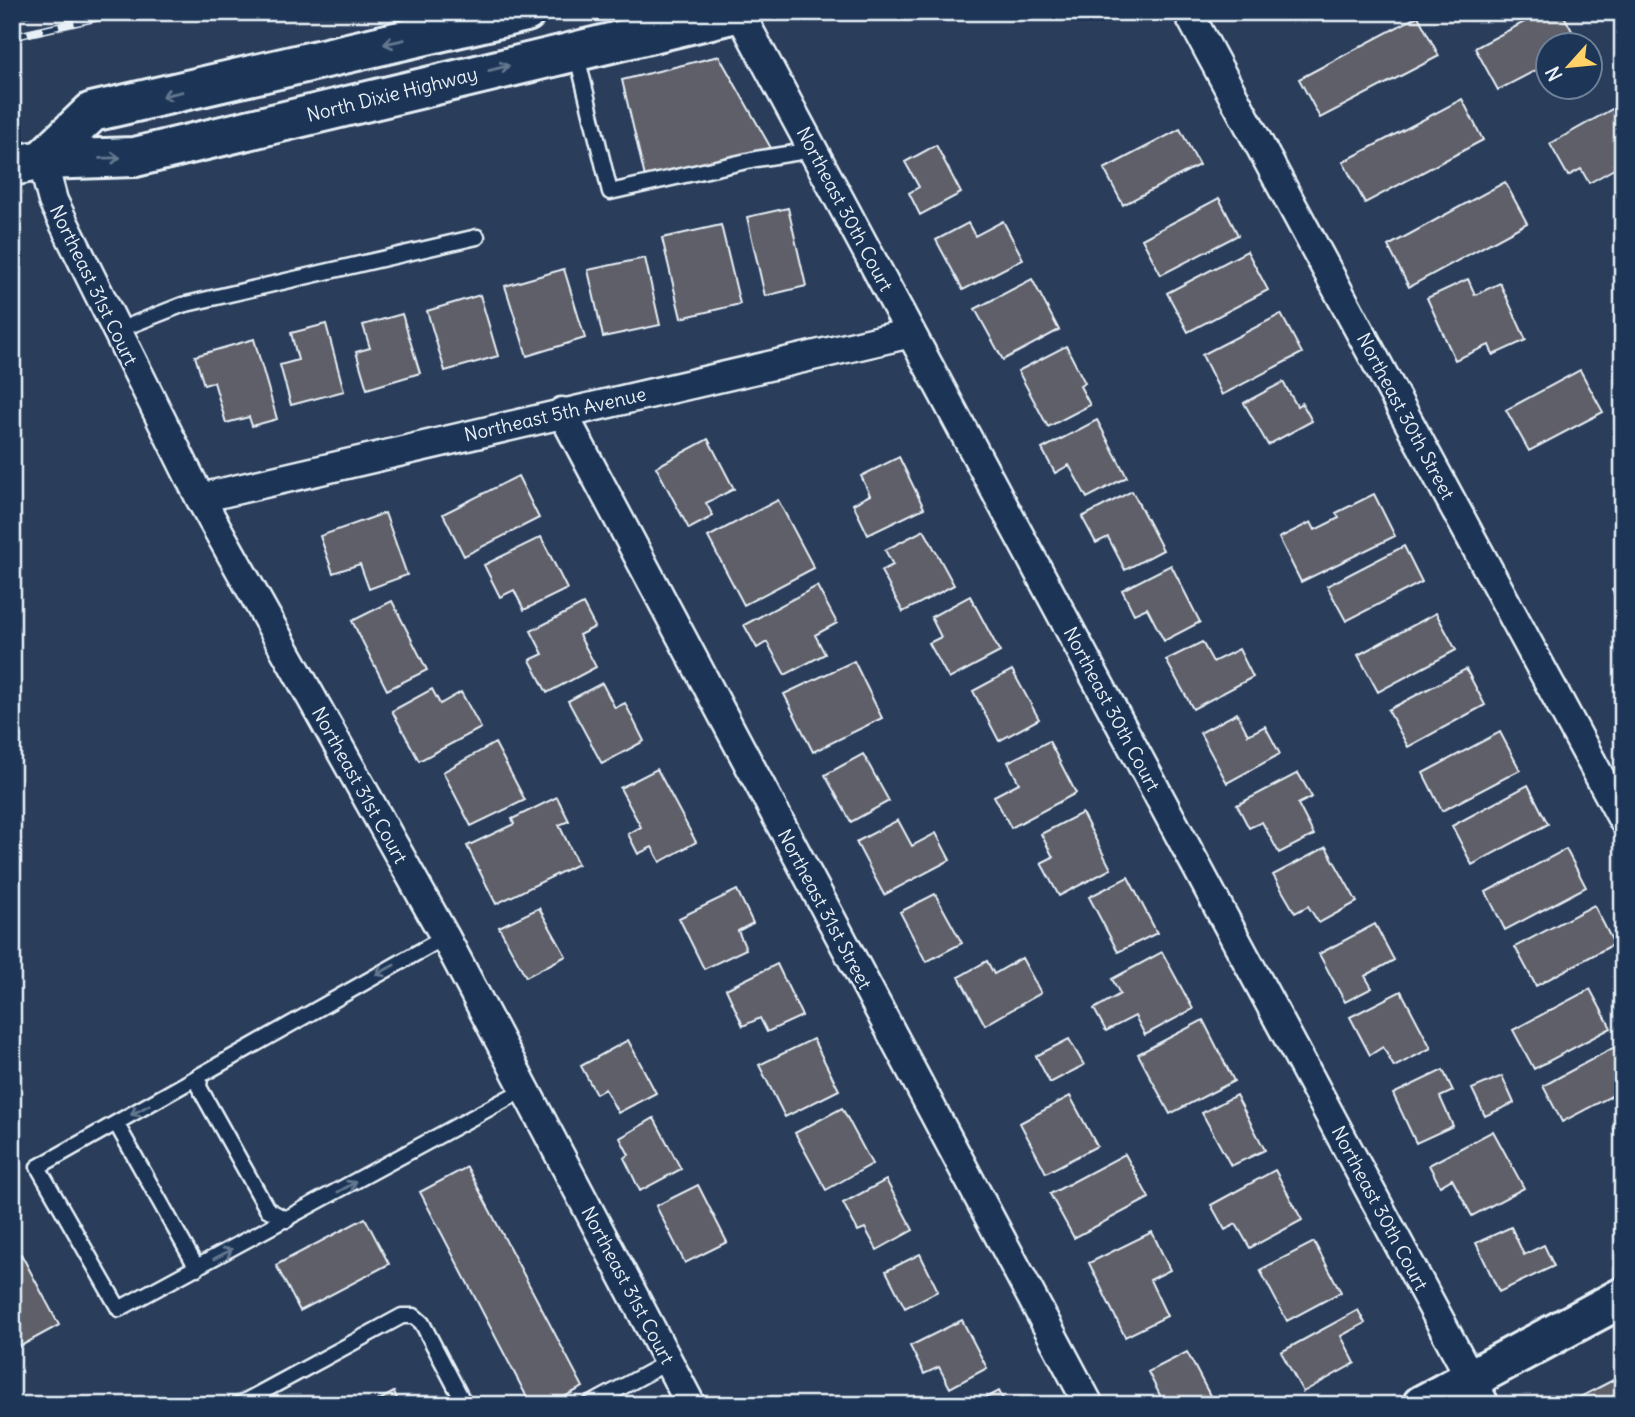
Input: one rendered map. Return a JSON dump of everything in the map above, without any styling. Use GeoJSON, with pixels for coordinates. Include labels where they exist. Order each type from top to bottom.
{"type":"FeatureCollection","features":[{"type":"Feature","properties":{"kind":"main road"},"geometry":{"type":"LineString","coordinates":[[27,163],[92,112],[526,12]]}},
{"type":"Feature","properties":{"kind":"main road","name":"North Dixie Highway"},"geometry":{"type":"LineString","coordinates":[[27,163],[135,157],[740,12]]}},
{"type":"Feature","properties":{"kind":"main road"},"geometry":{"type":"LineString","coordinates":[[1422,1405],[1478,1392],[1623,1297]]}},
{"type":"Feature","properties":{"kind":"street","name":"Northeast 30th Court"},"geometry":{"type":"LineString","coordinates":[[740,12],[1478,1392]]}},
{"type":"Feature","properties":{"kind":"street","name":"Northeast 30th Street"},"geometry":{"type":"LineString","coordinates":[[1188,12],[1623,820]]}},
{"type":"Feature","properties":{"kind":"street","name":"Northeast 31st Court"},"geometry":{"type":"LineString","coordinates":[[27,163],[53,201],[200,499],[445,937],[691,1405]]}},
{"type":"Feature","properties":{"kind":"street","name":"Northeast 5th Avenue"},"geometry":{"type":"LineString","coordinates":[[200,499],[562,412],[911,333]]}},
{"type":"Feature","properties":{"kind":"street","name":"Northeast 31st Street"},"geometry":{"type":"LineString","coordinates":[[562,412],[1089,1405]]}},
{"type":"Feature","properties":{"kind":"lane"},"geometry":{"type":"LineString","coordinates":[[576,50],[610,192],[756,159],[813,150]]}},
{"type":"Feature","properties":{"kind":"lane"},"geometry":{"type":"LineString","coordinates":[[116,331],[182,305],[477,237]]}},
{"type":"Feature","properties":{"kind":"lane"},"geometry":{"type":"LineString","coordinates":[[445,937],[38,1167],[120,1309],[525,1089]]}},
{"type":"Feature","properties":{"kind":"lane"},"geometry":{"type":"LineString","coordinates":[[200,1077],[199,1087],[267,1209],[287,1220]]}},
{"type":"Feature","properties":{"kind":"lane"},"geometry":{"type":"LineString","coordinates":[[116,1124],[197,1268]]}},
{"type":"Feature","properties":{"kind":"lane"},"geometry":{"type":"LineString","coordinates":[[238,1405],[402,1316],[414,1316],[422,1323],[465,1405]]}},
{"type":"Feature","properties":{"kind":"lane"},"geometry":{"type":"LineString","coordinates":[[589,1405],[668,1362]]}},
{"type":"Feature","properties":{"kind":"building"},"geometry":{"type":"Polygon","coordinates":[[[1543,12],[1562,12],[1573,32],[1534,32],[1534,71],[1498,90],[1475,48],[1543,12]]]}},
{"type":"Feature","properties":{"kind":"building"},"geometry":{"type":"Polygon","coordinates":[[[1418,16],[1439,56],[1320,118],[1299,79],[1418,16]]]}},
{"type":"Feature","properties":{"kind":"building"},"geometry":{"type":"Polygon","coordinates":[[[719,56],[771,148],[645,177],[622,80],[719,56]]]}},
{"type":"Feature","properties":{"kind":"building"},"geometry":{"type":"Polygon","coordinates":[[[1462,99],[1483,140],[1365,203],[1343,162],[1462,99]]]}},
{"type":"Feature","properties":{"kind":"building"},"geometry":{"type":"Polygon","coordinates":[[[1623,103],[1623,164],[1589,183],[1581,169],[1568,176],[1550,144],[1623,103]]]}},
{"type":"Feature","properties":{"kind":"building"},"geometry":{"type":"Polygon","coordinates":[[[1180,129],[1199,165],[1123,205],[1104,169],[1180,129]]]}},
{"type":"Feature","properties":{"kind":"building"},"geometry":{"type":"Polygon","coordinates":[[[936,145],[961,193],[920,215],[909,193],[919,187],[905,162],[936,145]]]}},
{"type":"Feature","properties":{"kind":"building"},"geometry":{"type":"Polygon","coordinates":[[[1505,182],[1527,223],[1409,287],[1388,246],[1505,182]]]}},
{"type":"Feature","properties":{"kind":"building"},"geometry":{"type":"Polygon","coordinates":[[[1219,198],[1238,235],[1161,275],[1142,239],[1219,198]]]}},
{"type":"Feature","properties":{"kind":"building"},"geometry":{"type":"Polygon","coordinates":[[[788,208],[806,286],[765,296],[747,217],[788,208]]]}},
{"type":"Feature","properties":{"kind":"building"},"geometry":{"type":"Polygon","coordinates":[[[1003,221],[1023,259],[963,290],[936,240],[968,223],[975,236],[1003,221]]]}},
{"type":"Feature","properties":{"kind":"building"},"geometry":{"type":"Polygon","coordinates":[[[721,225],[740,304],[681,318],[662,238],[721,225]]]}},
{"type":"Feature","properties":{"kind":"building"},"geometry":{"type":"Polygon","coordinates":[[[1247,251],[1268,290],[1188,332],[1167,293],[1247,251]]]}},
{"type":"Feature","properties":{"kind":"building"},"geometry":{"type":"Polygon","coordinates":[[[645,258],[660,325],[603,337],[588,270],[645,258]]]}},
{"type":"Feature","properties":{"kind":"building"},"geometry":{"type":"Polygon","coordinates":[[[564,269],[585,338],[527,356],[505,286],[564,269]]]}},
{"type":"Feature","properties":{"kind":"building"},"geometry":{"type":"Polygon","coordinates":[[[1032,279],[1059,330],[1003,360],[975,309],[1032,279]]]}},
{"type":"Feature","properties":{"kind":"building"},"geometry":{"type":"Polygon","coordinates":[[[1468,279],[1475,295],[1500,283],[1526,340],[1493,355],[1489,345],[1455,360],[1427,298],[1468,279]]]}},
{"type":"Feature","properties":{"kind":"building"},"geometry":{"type":"Polygon","coordinates":[[[480,295],[498,356],[445,371],[427,311],[480,295]]]}},
{"type":"Feature","properties":{"kind":"building"},"geometry":{"type":"Polygon","coordinates":[[[402,314],[420,373],[367,389],[356,352],[370,348],[363,325],[402,314]]]}},
{"type":"Feature","properties":{"kind":"building"},"geometry":{"type":"Polygon","coordinates":[[[1281,314],[1302,353],[1222,395],[1202,355],[1281,314]]]}},
{"type":"Feature","properties":{"kind":"building"},"geometry":{"type":"Polygon","coordinates":[[[326,324],[344,391],[291,405],[280,365],[298,360],[291,333],[326,324]]]}},
{"type":"Feature","properties":{"kind":"building"},"geometry":{"type":"Polygon","coordinates":[[[254,339],[277,419],[252,426],[249,417],[226,423],[214,382],[204,385],[195,356],[254,339]]]}},
{"type":"Feature","properties":{"kind":"building"},"geometry":{"type":"Polygon","coordinates":[[[1066,346],[1085,383],[1080,386],[1090,405],[1048,427],[1018,371],[1066,346]]]}},
{"type":"Feature","properties":{"kind":"building"},"geometry":{"type":"Polygon","coordinates":[[[1580,370],[1603,412],[1529,451],[1506,410],[1580,370]]]}},
{"type":"Feature","properties":{"kind":"building"},"geometry":{"type":"Polygon","coordinates":[[[1283,382],[1297,406],[1302,403],[1312,421],[1268,445],[1244,403],[1283,382]]]}},
{"type":"Feature","properties":{"kind":"building"},"geometry":{"type":"Polygon","coordinates":[[[1097,420],[1127,477],[1087,498],[1069,465],[1055,473],[1042,449],[1097,420]]]}},
{"type":"Feature","properties":{"kind":"building"},"geometry":{"type":"Polygon","coordinates":[[[708,439],[734,489],[706,503],[713,516],[689,529],[656,467],[708,439]]]}},
{"type":"Feature","properties":{"kind":"building"},"geometry":{"type":"Polygon","coordinates":[[[899,457],[924,508],[868,535],[853,504],[870,495],[861,476],[899,457]]]}},
{"type":"Feature","properties":{"kind":"building"},"geometry":{"type":"Polygon","coordinates":[[[518,476],[539,518],[464,556],[443,514],[518,476]]]}},
{"type":"Feature","properties":{"kind":"building"},"geometry":{"type":"Polygon","coordinates":[[[1132,491],[1163,550],[1125,570],[1108,537],[1096,543],[1082,517],[1132,491]]]}},
{"type":"Feature","properties":{"kind":"building"},"geometry":{"type":"Polygon","coordinates":[[[1374,494],[1395,536],[1301,582],[1279,538],[1311,522],[1315,530],[1339,518],[1336,513],[1374,494]]]}},
{"type":"Feature","properties":{"kind":"building"},"geometry":{"type":"Polygon","coordinates":[[[778,500],[814,568],[744,605],[708,537],[778,500]]]}},
{"type":"Feature","properties":{"kind":"building"},"geometry":{"type":"Polygon","coordinates":[[[385,513],[407,575],[369,589],[360,564],[333,573],[320,536],[385,513]]]}},
{"type":"Feature","properties":{"kind":"building"},"geometry":{"type":"Polygon","coordinates":[[[924,530],[954,585],[903,612],[881,571],[893,565],[885,550],[924,530]]]}},
{"type":"Feature","properties":{"kind":"building"},"geometry":{"type":"Polygon","coordinates":[[[541,537],[567,589],[524,610],[514,590],[500,597],[484,565],[541,537]]]}},
{"type":"Feature","properties":{"kind":"building"},"geometry":{"type":"Polygon","coordinates":[[[1404,546],[1422,582],[1346,621],[1327,586],[1404,546]]]}},
{"type":"Feature","properties":{"kind":"building"},"geometry":{"type":"Polygon","coordinates":[[[1171,565],[1200,622],[1164,641],[1147,608],[1134,614],[1122,590],[1171,565]]]}},
{"type":"Feature","properties":{"kind":"building"},"geometry":{"type":"Polygon","coordinates":[[[1623,584],[1623,611],[1612,590],[1623,584]]]}},
{"type":"Feature","properties":{"kind":"building"},"geometry":{"type":"Polygon","coordinates":[[[817,586],[837,623],[815,635],[825,654],[785,675],[767,642],[757,648],[744,625],[817,586]]]}},
{"type":"Feature","properties":{"kind":"building"},"geometry":{"type":"Polygon","coordinates":[[[970,596],[1000,652],[949,679],[929,643],[941,637],[931,617],[970,596]]]}},
{"type":"Feature","properties":{"kind":"building"},"geometry":{"type":"Polygon","coordinates":[[[392,601],[427,670],[387,690],[352,621],[392,601]]]}},
{"type":"Feature","properties":{"kind":"building"},"geometry":{"type":"Polygon","coordinates":[[[583,604],[595,627],[579,635],[596,667],[547,693],[530,660],[543,654],[531,631],[583,604]]]}},
{"type":"Feature","properties":{"kind":"building"},"geometry":{"type":"Polygon","coordinates":[[[1436,613],[1456,650],[1378,692],[1358,655],[1436,613]]]}},
{"type":"Feature","properties":{"kind":"building"},"geometry":{"type":"Polygon","coordinates":[[[1202,642],[1213,662],[1239,649],[1253,677],[1193,709],[1166,660],[1202,642]]]}},
{"type":"Feature","properties":{"kind":"building"},"geometry":{"type":"Polygon","coordinates":[[[854,661],[882,718],[813,752],[784,694],[854,661]]]}},
{"type":"Feature","properties":{"kind":"building"},"geometry":{"type":"Polygon","coordinates":[[[1466,669],[1485,705],[1408,747],[1388,710],[1466,669]]]}},
{"type":"Feature","properties":{"kind":"building"},"geometry":{"type":"Polygon","coordinates":[[[1012,670],[1039,719],[999,741],[973,691],[1012,670]]]}},
{"type":"Feature","properties":{"kind":"building"},"geometry":{"type":"Polygon","coordinates":[[[602,683],[615,708],[625,703],[644,741],[602,764],[568,701],[602,683]]]}},
{"type":"Feature","properties":{"kind":"building"},"geometry":{"type":"Polygon","coordinates":[[[432,689],[440,704],[461,692],[481,728],[419,761],[392,711],[432,689]]]}},
{"type":"Feature","properties":{"kind":"building"},"geometry":{"type":"Polygon","coordinates":[[[1237,713],[1248,735],[1265,726],[1280,754],[1227,783],[1200,733],[1237,713]]]}},
{"type":"Feature","properties":{"kind":"building"},"geometry":{"type":"Polygon","coordinates":[[[1500,732],[1520,770],[1442,811],[1423,773],[1500,732]]]}},
{"type":"Feature","properties":{"kind":"building"},"geometry":{"type":"Polygon","coordinates":[[[1049,741],[1076,793],[1011,828],[994,796],[1019,783],[1008,762],[1049,741]]]}},
{"type":"Feature","properties":{"kind":"building"},"geometry":{"type":"Polygon","coordinates":[[[495,743],[525,800],[471,826],[443,772],[495,743]]]}},
{"type":"Feature","properties":{"kind":"building"},"geometry":{"type":"Polygon","coordinates":[[[863,754],[889,801],[851,822],[825,775],[863,754]]]}},
{"type":"Feature","properties":{"kind":"building"},"geometry":{"type":"Polygon","coordinates":[[[657,769],[696,842],[660,862],[652,847],[638,854],[628,834],[641,827],[620,788],[657,769]]]}},
{"type":"Feature","properties":{"kind":"building"},"geometry":{"type":"Polygon","coordinates":[[[1298,773],[1312,797],[1298,804],[1314,835],[1279,853],[1262,822],[1249,828],[1237,805],[1298,773]]]}},
{"type":"Feature","properties":{"kind":"building"},"geometry":{"type":"Polygon","coordinates":[[[1528,785],[1548,824],[1472,865],[1452,826],[1528,785]]]}},
{"type":"Feature","properties":{"kind":"building"},"geometry":{"type":"Polygon","coordinates":[[[557,797],[569,821],[559,825],[578,864],[496,904],[467,846],[514,824],[512,819],[557,797]]]}},
{"type":"Feature","properties":{"kind":"building"},"geometry":{"type":"Polygon","coordinates":[[[1082,813],[1111,869],[1059,896],[1041,863],[1053,857],[1041,834],[1082,813]]]}},
{"type":"Feature","properties":{"kind":"building"},"geometry":{"type":"Polygon","coordinates":[[[898,820],[912,846],[936,833],[950,860],[884,895],[856,842],[898,820]]]}},
{"type":"Feature","properties":{"kind":"building"},"geometry":{"type":"Polygon","coordinates":[[[1326,847],[1357,902],[1319,923],[1308,906],[1295,913],[1273,875],[1326,847]]]}},
{"type":"Feature","properties":{"kind":"building"},"geometry":{"type":"Polygon","coordinates":[[[1566,849],[1586,887],[1505,930],[1486,892],[1566,849]]]}},
{"type":"Feature","properties":{"kind":"building"},"geometry":{"type":"Polygon","coordinates":[[[1128,877],[1157,933],[1118,952],[1089,897],[1128,877]]]}},
{"type":"Feature","properties":{"kind":"building"},"geometry":{"type":"Polygon","coordinates":[[[737,890],[753,923],[738,931],[746,949],[704,969],[679,918],[737,890]]]}},
{"type":"Feature","properties":{"kind":"building"},"geometry":{"type":"Polygon","coordinates":[[[935,894],[962,943],[926,962],[900,912],[935,894]]]}},
{"type":"Feature","properties":{"kind":"building"},"geometry":{"type":"Polygon","coordinates":[[[1594,905],[1614,944],[1536,986],[1515,947],[1594,905]]]}},
{"type":"Feature","properties":{"kind":"building"},"geometry":{"type":"Polygon","coordinates":[[[539,908],[566,956],[526,977],[499,927],[539,908]]]}},
{"type":"Feature","properties":{"kind":"building"},"geometry":{"type":"Polygon","coordinates":[[[1375,924],[1394,960],[1365,976],[1372,988],[1345,1002],[1319,954],[1375,924]]]}},
{"type":"Feature","properties":{"kind":"building"},"geometry":{"type":"Polygon","coordinates":[[[1162,952],[1193,1009],[1145,1035],[1135,1016],[1106,1031],[1094,1009],[1120,994],[1112,979],[1162,952]]]}},
{"type":"Feature","properties":{"kind":"building"},"geometry":{"type":"Polygon","coordinates":[[[1022,958],[1041,993],[985,1025],[959,977],[987,961],[994,974],[1022,958]]]}},
{"type":"Feature","properties":{"kind":"building"},"geometry":{"type":"Polygon","coordinates":[[[777,964],[802,1016],[767,1032],[760,1018],[743,1026],[726,989],[777,964]]]}},
{"type":"Feature","properties":{"kind":"building"},"geometry":{"type":"Polygon","coordinates":[[[1590,989],[1611,1028],[1534,1069],[1513,1030],[1590,989]]]}},
{"type":"Feature","properties":{"kind":"building"},"geometry":{"type":"Polygon","coordinates":[[[1401,991],[1431,1048],[1394,1067],[1383,1047],[1370,1055],[1350,1017],[1401,991]]]}},
{"type":"Feature","properties":{"kind":"building"},"geometry":{"type":"Polygon","coordinates":[[[1203,1020],[1234,1081],[1170,1114],[1138,1054],[1203,1020]]]}},
{"type":"Feature","properties":{"kind":"building"},"geometry":{"type":"Polygon","coordinates":[[[813,1039],[839,1090],[785,1117],[759,1065],[813,1039]]]}},
{"type":"Feature","properties":{"kind":"building"},"geometry":{"type":"Polygon","coordinates":[[[1069,1039],[1084,1065],[1050,1083],[1036,1056],[1069,1039]]]}},
{"type":"Feature","properties":{"kind":"building"},"geometry":{"type":"Polygon","coordinates":[[[628,1040],[656,1093],[618,1113],[605,1089],[596,1094],[581,1066],[628,1040]]]}},
{"type":"Feature","properties":{"kind":"building"},"geometry":{"type":"Polygon","coordinates":[[[1620,1044],[1623,1050],[1623,1090],[1562,1122],[1543,1086],[1620,1044]]]}},
{"type":"Feature","properties":{"kind":"building"},"geometry":{"type":"Polygon","coordinates":[[[1443,1070],[1453,1091],[1440,1097],[1453,1126],[1416,1143],[1393,1094],[1443,1070]]]}},
{"type":"Feature","properties":{"kind":"building"},"geometry":{"type":"Polygon","coordinates":[[[1502,1076],[1514,1103],[1485,1116],[1472,1089],[1502,1076]]]}},
{"type":"Feature","properties":{"kind":"building"},"geometry":{"type":"Polygon","coordinates":[[[1236,1095],[1265,1150],[1231,1166],[1202,1113],[1236,1095]]]}},
{"type":"Feature","properties":{"kind":"building"},"geometry":{"type":"Polygon","coordinates":[[[1070,1096],[1097,1146],[1046,1173],[1020,1123],[1070,1096]]]}},
{"type":"Feature","properties":{"kind":"building"},"geometry":{"type":"Polygon","coordinates":[[[842,1108],[872,1164],[826,1190],[795,1133],[842,1108]]]}},
{"type":"Feature","properties":{"kind":"building"},"geometry":{"type":"Polygon","coordinates":[[[654,1118],[681,1169],[640,1191],[624,1158],[629,1155],[620,1138],[654,1118]]]}},
{"type":"Feature","properties":{"kind":"building"},"geometry":{"type":"Polygon","coordinates":[[[1623,1121],[1623,1146],[1613,1126],[1623,1121]]]}},
{"type":"Feature","properties":{"kind":"building"},"geometry":{"type":"Polygon","coordinates":[[[1493,1131],[1524,1188],[1472,1216],[1452,1179],[1440,1186],[1429,1165],[1493,1131]]]}},
{"type":"Feature","properties":{"kind":"building"},"geometry":{"type":"Polygon","coordinates":[[[1125,1154],[1149,1198],[1074,1238],[1050,1194],[1125,1154]]]}},
{"type":"Feature","properties":{"kind":"building"},"geometry":{"type":"Polygon","coordinates":[[[467,1167],[583,1387],[549,1405],[531,1405],[420,1192],[467,1167]]]}},
{"type":"Feature","properties":{"kind":"building"},"geometry":{"type":"Polygon","coordinates":[[[1275,1170],[1302,1220],[1250,1248],[1236,1224],[1225,1230],[1211,1205],[1275,1170]]]}},
{"type":"Feature","properties":{"kind":"building"},"geometry":{"type":"Polygon","coordinates":[[[886,1180],[913,1230],[877,1250],[865,1228],[858,1231],[843,1203],[886,1180]]]}},
{"type":"Feature","properties":{"kind":"building"},"geometry":{"type":"Polygon","coordinates":[[[698,1185],[727,1242],[685,1263],[656,1206],[698,1185]]]}},
{"type":"Feature","properties":{"kind":"building"},"geometry":{"type":"Polygon","coordinates":[[[365,1218],[389,1264],[300,1311],[276,1265],[365,1218]]]}},
{"type":"Feature","properties":{"kind":"building"},"geometry":{"type":"Polygon","coordinates":[[[1511,1227],[1524,1255],[1544,1245],[1554,1266],[1499,1292],[1476,1243],[1511,1227]]]}},
{"type":"Feature","properties":{"kind":"building"},"geometry":{"type":"Polygon","coordinates":[[[1152,1232],[1170,1270],[1150,1280],[1167,1316],[1125,1337],[1089,1263],[1152,1232]]]}},
{"type":"Feature","properties":{"kind":"building"},"geometry":{"type":"Polygon","coordinates":[[[1314,1242],[1341,1292],[1287,1321],[1260,1270],[1314,1242]]]}},
{"type":"Feature","properties":{"kind":"building"},"geometry":{"type":"Polygon","coordinates":[[[21,1254],[59,1325],[19,1347],[12,1335],[12,1259],[21,1254]]]}},
{"type":"Feature","properties":{"kind":"building"},"geometry":{"type":"Polygon","coordinates":[[[920,1254],[938,1291],[905,1308],[886,1271],[920,1254]]]}},
{"type":"Feature","properties":{"kind":"building"},"geometry":{"type":"Polygon","coordinates":[[[1358,1310],[1365,1323],[1341,1336],[1355,1363],[1303,1392],[1281,1352],[1358,1310]]]}},
{"type":"Feature","properties":{"kind":"building"},"geometry":{"type":"Polygon","coordinates":[[[962,1320],[987,1368],[950,1388],[939,1367],[924,1374],[910,1346],[962,1320]]]}},
{"type":"Feature","properties":{"kind":"building"},"geometry":{"type":"Polygon","coordinates":[[[1187,1352],[1215,1405],[1165,1405],[1148,1372],[1187,1352]]]}},
{"type":"Feature","properties":{"kind":"building"},"geometry":{"type":"Polygon","coordinates":[[[1623,1375],[1623,1405],[1565,1405],[1623,1375]]]}},
{"type":"Feature","properties":{"kind":"building"},"geometry":{"type":"Polygon","coordinates":[[[999,1391],[1006,1405],[973,1405],[999,1391]]]}},
{"type":"Feature","properties":{"kind":"building"},"geometry":{"type":"Polygon","coordinates":[[[394,1392],[400,1405],[370,1405],[394,1392]]]}},
{"type":"Feature","properties":{"kind":"railway"},"geometry":{"type":"LineString","coordinates":[[12,16],[31,12]]}},
{"type":"Feature","properties":{"kind":"railway"},"geometry":{"type":"LineString","coordinates":[[12,37],[122,12]]}}]}
